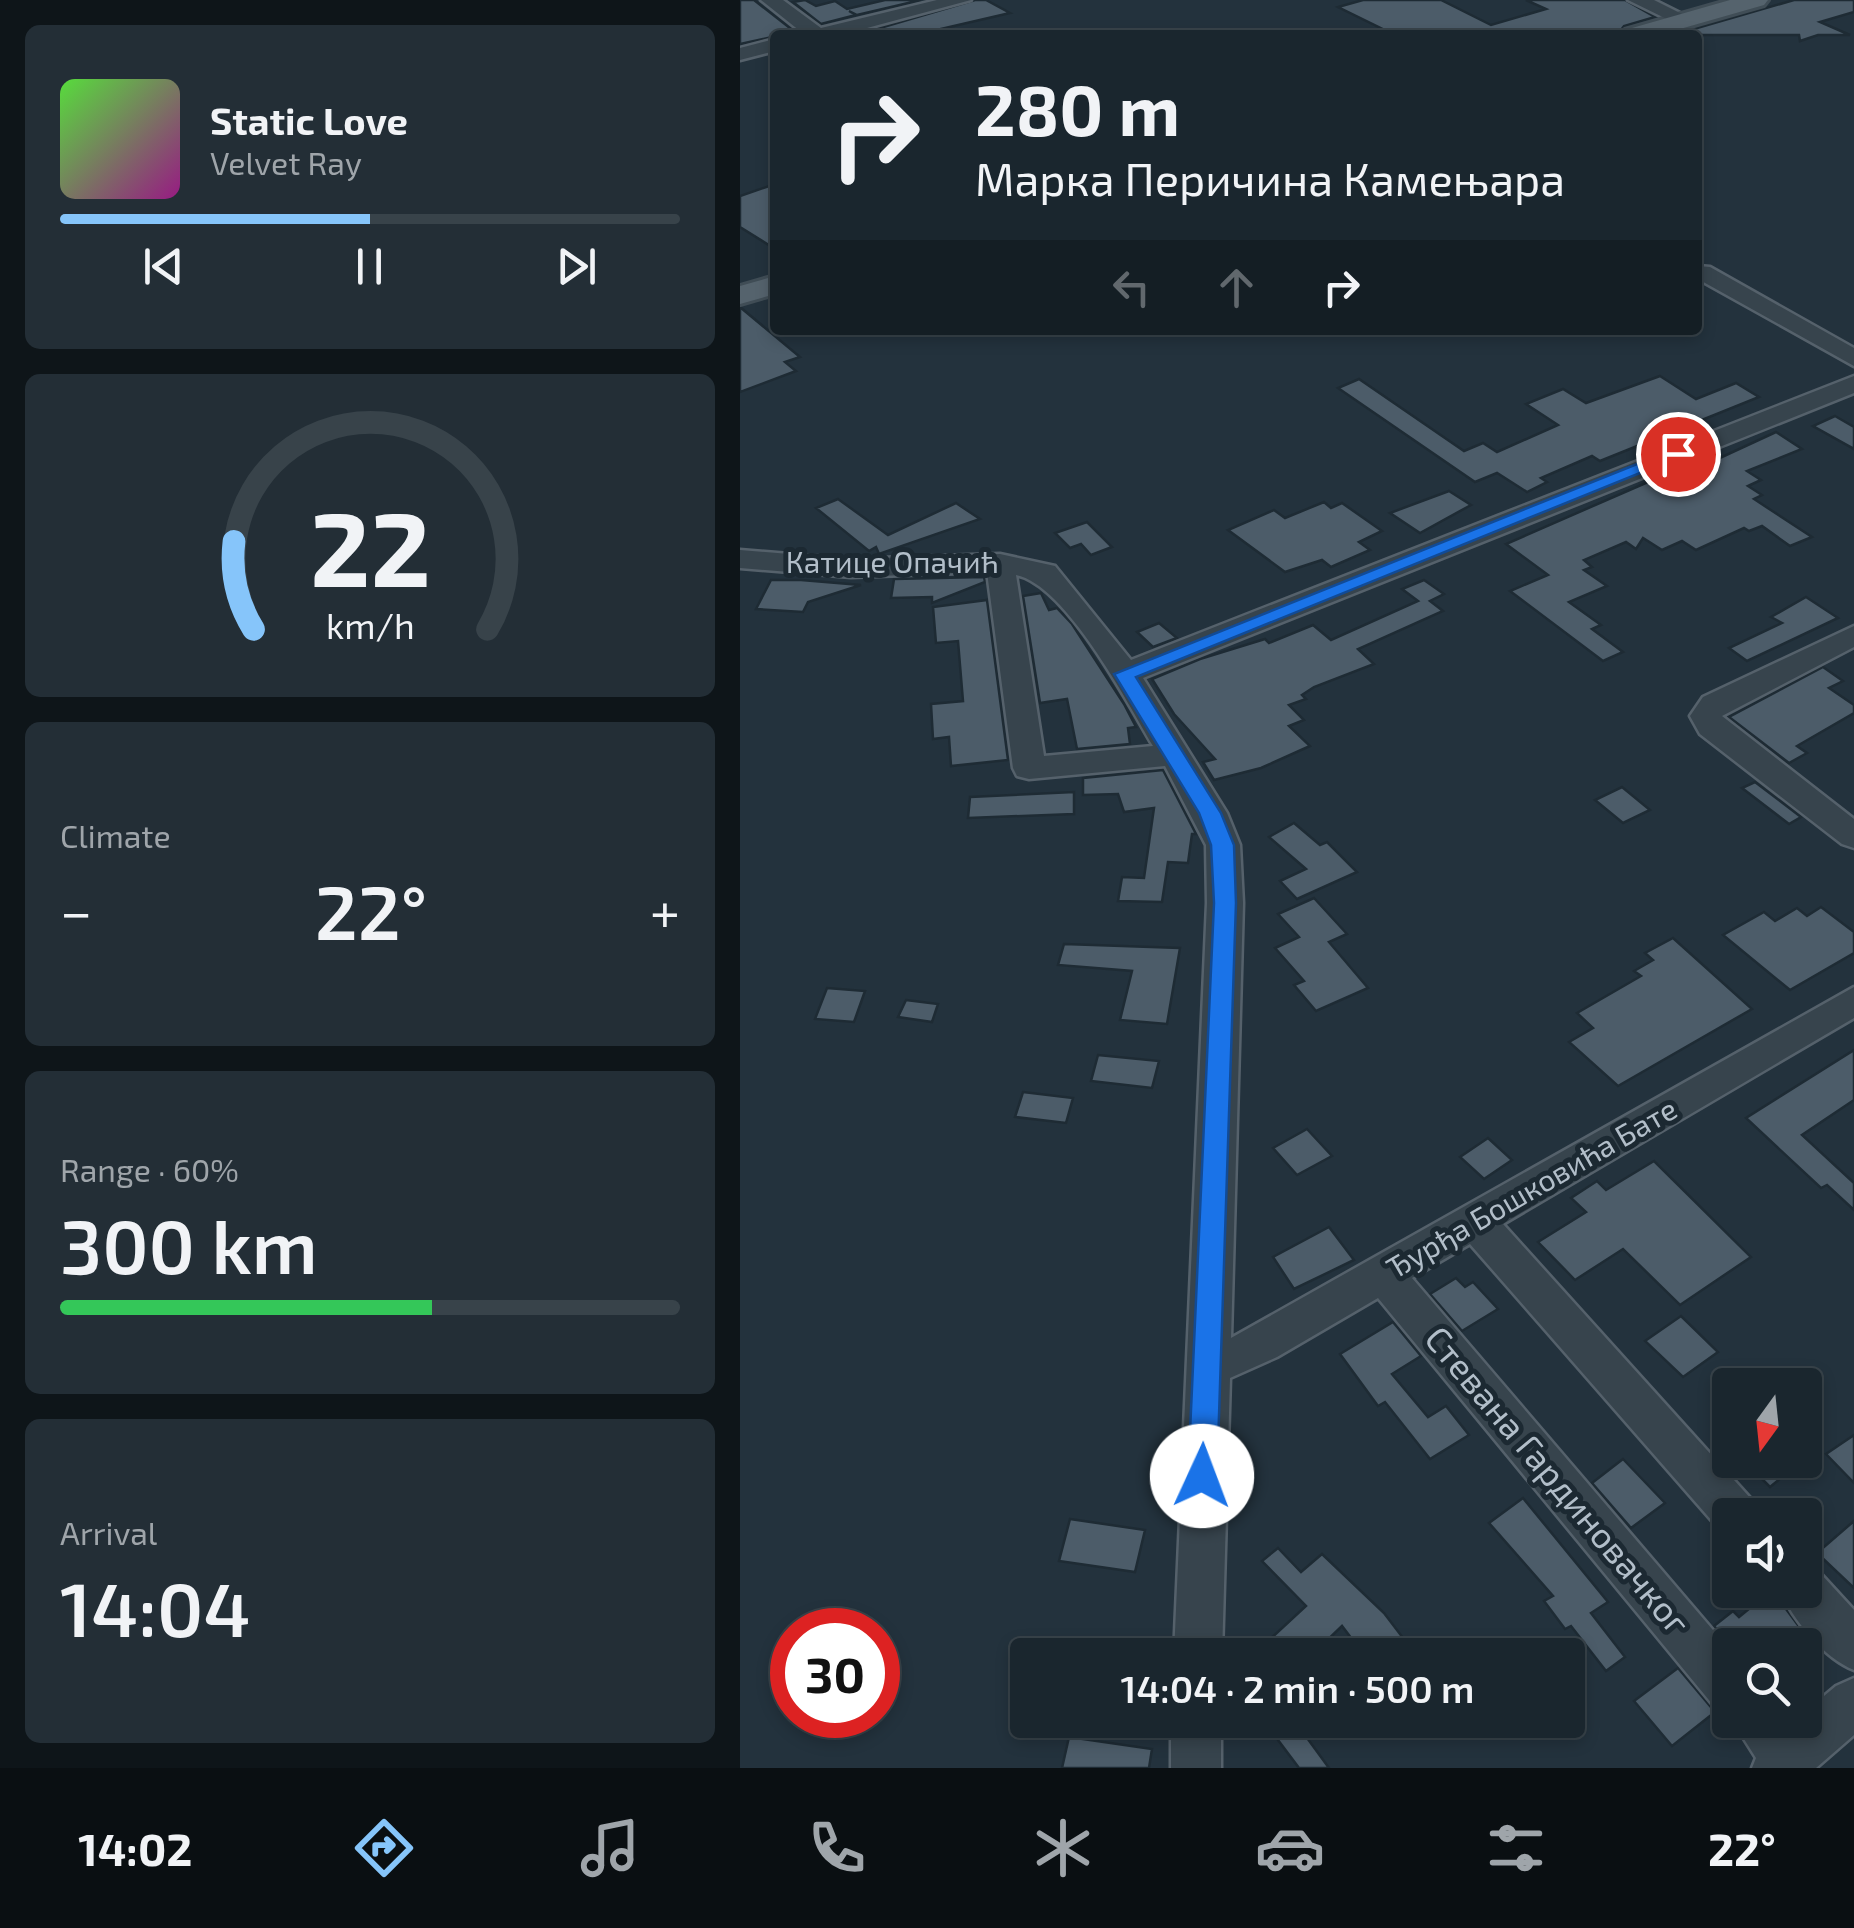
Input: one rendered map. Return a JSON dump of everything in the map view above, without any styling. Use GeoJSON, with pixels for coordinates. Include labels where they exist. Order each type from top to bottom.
{"type":"FeatureCollection","features":[{"type":"Feature","properties":{"kind":"main road"},"geometry":{"type":"LineString","coordinates":[[1650,30],[1756,0]]}},
{"type":"Feature","properties":{"kind":"main road"},"geometry":{"type":"LineString","coordinates":[[740,295],[770,286]]}},
{"type":"Feature","properties":{"kind":"street"},"geometry":{"type":"LineString","coordinates":[[771,0],[810,30]]}},
{"type":"Feature","properties":{"kind":"street"},"geometry":{"type":"LineString","coordinates":[[838,30],[961,0]]}},
{"type":"Feature","properties":{"kind":"street"},"geometry":{"type":"LineString","coordinates":[[1638,0],[1684,20]]}},
{"type":"Feature","properties":{"kind":"street"},"geometry":{"type":"LineString","coordinates":[[740,54],[770,47]]}},
{"type":"Feature","properties":{"kind":"street"},"geometry":{"type":"LineString","coordinates":[[1702,272],[1854,358]]}},
{"type":"Feature","properties":{"kind":"street"},"geometry":{"type":"LineString","coordinates":[[1124,674],[1854,384]]}},
{"type":"Feature","properties":{"kind":"street","name":"Катице Опачић"},"geometry":{"type":"LineString","coordinates":[[740,559],[851,568],[1000,562],[1036,568],[1051,577],[1124,674],[1218,828],[1226,886],[1198,1638]]}},
{"type":"Feature","properties":{"kind":"street"},"geometry":{"type":"LineString","coordinates":[[1000,562],[1029,768],[1174,755]]}},
{"type":"Feature","properties":{"kind":"street"},"geometry":{"type":"LineString","coordinates":[[1854,635],[1714,704],[1706,716],[1711,727],[1854,836]]}},
{"type":"Feature","properties":{"kind":"street","name":"Ђурђа Бошковића Бате"},"geometry":{"type":"LineString","coordinates":[[1206,1369],[1262,1344],[1854,1002]]}},
{"type":"Feature","properties":{"kind":"street"},"geometry":{"type":"LineString","coordinates":[[1476,1222],[1721,1498]]}},
{"type":"Feature","properties":{"kind":"street","name":"Стевана Гардиновачког"},"geometry":{"type":"LineString","coordinates":[[1384,1274],[1712,1666]]}},
{"type":"Feature","properties":{"kind":"street"},"geometry":{"type":"LineString","coordinates":[[1820,1608],[1854,1646]]}},
{"type":"Feature","properties":{"kind":"street"},"geometry":{"type":"LineString","coordinates":[[1768,1738],[1783,1763],[1854,1703]]}},
{"type":"Feature","properties":{"kind":"street"},"geometry":{"type":"LineString","coordinates":[[1196,1738],[1196,1768]]}},
{"type":"Feature","properties":{"kind":"building"},"geometry":{"type":"Polygon","coordinates":[[[740,0],[754,0],[792,30],[770,30],[770,37],[740,44],[740,0]]]}},
{"type":"Feature","properties":{"kind":"building"},"geometry":{"type":"Polygon","coordinates":[[[805,0],[816,6],[835,1],[847,9],[885,0],[921,0],[857,15],[849,11],[856,15],[821,24],[793,2],[805,0]]]}},
{"type":"Feature","properties":{"kind":"building"},"geometry":{"type":"Polygon","coordinates":[[[975,0],[986,0],[1010,13],[937,30],[880,28],[975,0]]]}},
{"type":"Feature","properties":{"kind":"building"},"geometry":{"type":"Polygon","coordinates":[[[1363,0],[1441,0],[1491,25],[1546,9],[1526,0],[1625,0],[1655,17],[1621,30],[1385,30],[1338,7],[1363,0]]]}},
{"type":"Feature","properties":{"kind":"building"},"geometry":{"type":"Polygon","coordinates":[[[1794,0],[1854,0],[1854,12],[1820,22],[1850,35],[1818,35],[1800,41],[1799,35],[1702,35],[1702,30],[1690,30],[1794,0]]]}},
{"type":"Feature","properties":{"kind":"building"},"geometry":{"type":"Polygon","coordinates":[[[770,186],[770,246],[740,227],[740,196],[770,186]]]}},
{"type":"Feature","properties":{"kind":"building"},"geometry":{"type":"Polygon","coordinates":[[[740,307],[800,357],[785,362],[796,371],[740,392],[740,307]]]}},
{"type":"Feature","properties":{"kind":"building"},"geometry":{"type":"Polygon","coordinates":[[[1660,376],[1696,399],[1736,383],[1759,397],[1600,461],[1592,456],[1541,478],[1547,482],[1527,492],[1497,473],[1475,482],[1338,388],[1359,379],[1464,451],[1483,443],[1497,452],[1558,425],[1526,404],[1563,389],[1586,403],[1660,376]]]}},
{"type":"Feature","properties":{"kind":"building"},"geometry":{"type":"Polygon","coordinates":[[[1835,416],[1854,427],[1854,449],[1813,426],[1835,416]]]}},
{"type":"Feature","properties":{"kind":"building"},"geometry":{"type":"Polygon","coordinates":[[[1776,432],[1802,449],[1747,471],[1761,480],[1748,486],[1762,495],[1754,499],[1812,537],[1790,546],[1762,526],[1749,531],[1744,528],[1696,550],[1682,541],[1662,550],[1643,538],[1636,549],[1626,542],[1584,560],[1592,567],[1584,570],[1607,586],[1569,602],[1601,625],[1592,629],[1623,652],[1603,661],[1510,591],[1548,575],[1506,544],[1648,482],[1655,488],[1776,432]]]}},
{"type":"Feature","properties":{"kind":"building"},"geometry":{"type":"Polygon","coordinates":[[[1449,491],[1471,505],[1420,533],[1390,513],[1449,491]]]}},
{"type":"Feature","properties":{"kind":"building"},"geometry":{"type":"Polygon","coordinates":[[[838,499],[888,535],[956,503],[980,519],[879,554],[876,547],[869,551],[816,508],[838,499]]]}},
{"type":"Feature","properties":{"kind":"building"},"geometry":{"type":"Polygon","coordinates":[[[1324,502],[1331,508],[1342,503],[1382,531],[1359,542],[1370,550],[1331,567],[1322,560],[1285,572],[1228,530],[1274,510],[1285,518],[1324,502]]]}},
{"type":"Feature","properties":{"kind":"building"},"geometry":{"type":"Polygon","coordinates":[[[1087,522],[1112,547],[1091,555],[1081,544],[1070,548],[1055,533],[1087,522]]]}},
{"type":"Feature","properties":{"kind":"building"},"geometry":{"type":"Polygon","coordinates":[[[984,577],[985,582],[932,603],[932,597],[891,598],[894,579],[984,577]]]}},
{"type":"Feature","properties":{"kind":"building"},"geometry":{"type":"Polygon","coordinates":[[[771,580],[861,585],[808,602],[803,612],[756,609],[771,580]]]}},
{"type":"Feature","properties":{"kind":"building"},"geometry":{"type":"Polygon","coordinates":[[[1424,580],[1444,594],[1430,601],[1443,611],[1358,649],[1374,664],[1314,687],[1302,695],[1306,699],[1289,705],[1304,720],[1289,726],[1310,746],[1261,768],[1214,780],[1203,762],[1215,759],[1174,714],[1152,679],[1200,659],[1265,639],[1269,643],[1313,625],[1331,640],[1418,601],[1402,589],[1424,580]]]}},
{"type":"Feature","properties":{"kind":"building"},"geometry":{"type":"Polygon","coordinates":[[[1041,593],[1049,610],[1057,608],[1072,624],[1124,704],[1136,727],[1128,728],[1130,744],[1077,749],[1067,699],[1040,703],[1023,596],[1041,593]]]}},
{"type":"Feature","properties":{"kind":"building"},"geometry":{"type":"Polygon","coordinates":[[[1806,597],[1838,618],[1747,661],[1729,648],[1782,623],[1771,617],[1806,597]]]}},
{"type":"Feature","properties":{"kind":"building"},"geometry":{"type":"Polygon","coordinates":[[[987,600],[1008,760],[951,766],[949,737],[933,739],[931,704],[963,701],[958,641],[936,643],[933,607],[987,600]]]}},
{"type":"Feature","properties":{"kind":"building"},"geometry":{"type":"Polygon","coordinates":[[[1159,623],[1177,638],[1153,647],[1137,632],[1159,623]]]}},
{"type":"Feature","properties":{"kind":"building"},"geometry":{"type":"Polygon","coordinates":[[[1823,667],[1843,681],[1829,688],[1854,705],[1854,713],[1797,746],[1807,753],[1789,763],[1729,717],[1823,667]]]}},
{"type":"Feature","properties":{"kind":"building"},"geometry":{"type":"Polygon","coordinates":[[[1163,770],[1196,834],[1192,834],[1188,863],[1168,862],[1162,902],[1118,901],[1122,877],[1144,878],[1154,808],[1124,812],[1118,794],[1083,795],[1083,778],[1163,770]]]}},
{"type":"Feature","properties":{"kind":"building"},"geometry":{"type":"Polygon","coordinates":[[[1755,782],[1801,817],[1789,824],[1742,788],[1755,782]]]}},
{"type":"Feature","properties":{"kind":"building"},"geometry":{"type":"Polygon","coordinates":[[[1622,787],[1650,810],[1623,823],[1595,800],[1622,787]]]}},
{"type":"Feature","properties":{"kind":"building"},"geometry":{"type":"Polygon","coordinates":[[[1074,792],[1074,814],[968,818],[970,797],[1074,792]]]}},
{"type":"Feature","properties":{"kind":"building"},"geometry":{"type":"Polygon","coordinates":[[[1294,823],[1320,845],[1327,842],[1357,872],[1297,899],[1280,881],[1306,869],[1269,837],[1294,823]]]}},
{"type":"Feature","properties":{"kind":"building"},"geometry":{"type":"Polygon","coordinates":[[[1314,898],[1347,934],[1329,942],[1368,988],[1316,1011],[1294,985],[1304,981],[1275,948],[1299,937],[1278,914],[1314,898]]]}},
{"type":"Feature","properties":{"kind":"building"},"geometry":{"type":"Polygon","coordinates":[[[1821,907],[1854,932],[1854,953],[1790,990],[1723,935],[1764,912],[1775,921],[1797,908],[1807,916],[1821,907]]]}},
{"type":"Feature","properties":{"kind":"building"},"geometry":{"type":"Polygon","coordinates":[[[1673,938],[1752,1009],[1618,1086],[1569,1042],[1593,1028],[1577,1013],[1641,976],[1634,971],[1653,960],[1645,953],[1673,938]]]}},
{"type":"Feature","properties":{"kind":"building"},"geometry":{"type":"Polygon","coordinates":[[[1064,944],[1180,948],[1167,1024],[1120,1020],[1132,971],[1058,965],[1064,944]]]}},
{"type":"Feature","properties":{"kind":"building"},"geometry":{"type":"Polygon","coordinates":[[[827,988],[865,991],[854,1022],[815,1019],[827,988]]]}},
{"type":"Feature","properties":{"kind":"building"},"geometry":{"type":"Polygon","coordinates":[[[906,1000],[938,1004],[932,1022],[898,1017],[906,1000]]]}},
{"type":"Feature","properties":{"kind":"building"},"geometry":{"type":"Polygon","coordinates":[[[1854,1050],[1854,1100],[1802,1135],[1854,1183],[1854,1210],[1827,1185],[1821,1188],[1746,1118],[1854,1050]]]}},
{"type":"Feature","properties":{"kind":"building"},"geometry":{"type":"Polygon","coordinates":[[[1098,1055],[1159,1061],[1152,1088],[1091,1081],[1098,1055]]]}},
{"type":"Feature","properties":{"kind":"building"},"geometry":{"type":"Polygon","coordinates":[[[1023,1092],[1073,1098],[1066,1123],[1015,1117],[1023,1092]]]}},
{"type":"Feature","properties":{"kind":"building"},"geometry":{"type":"Polygon","coordinates":[[[1307,1129],[1332,1156],[1297,1175],[1273,1148],[1307,1129]]]}},
{"type":"Feature","properties":{"kind":"building"},"geometry":{"type":"Polygon","coordinates":[[[1488,1138],[1512,1160],[1484,1179],[1460,1157],[1488,1138]]]}},
{"type":"Feature","properties":{"kind":"building"},"geometry":{"type":"Polygon","coordinates":[[[1654,1161],[1751,1257],[1680,1305],[1623,1249],[1575,1280],[1538,1242],[1586,1212],[1571,1198],[1597,1181],[1606,1190],[1654,1161]]]}},
{"type":"Feature","properties":{"kind":"building"},"geometry":{"type":"Polygon","coordinates":[[[1329,1227],[1354,1260],[1294,1289],[1273,1257],[1329,1227]]]}},
{"type":"Feature","properties":{"kind":"building"},"geometry":{"type":"Polygon","coordinates":[[[1456,1278],[1465,1287],[1473,1282],[1498,1309],[1462,1331],[1430,1294],[1456,1278]]]}},
{"type":"Feature","properties":{"kind":"building"},"geometry":{"type":"Polygon","coordinates":[[[1681,1316],[1718,1352],[1683,1377],[1645,1341],[1681,1316]]]}},
{"type":"Feature","properties":{"kind":"building"},"geometry":{"type":"Polygon","coordinates":[[[1393,1322],[1421,1356],[1392,1374],[1428,1417],[1446,1406],[1469,1435],[1430,1459],[1385,1402],[1378,1406],[1340,1354],[1393,1322]]]}},
{"type":"Feature","properties":{"kind":"building"},"geometry":{"type":"Polygon","coordinates":[[[1854,1435],[1854,1483],[1826,1454],[1854,1435]]]}},
{"type":"Feature","properties":{"kind":"building"},"geometry":{"type":"Polygon","coordinates":[[[1623,1459],[1665,1503],[1631,1528],[1592,1483],[1623,1459]]]}},
{"type":"Feature","properties":{"kind":"building"},"geometry":{"type":"Polygon","coordinates":[[[1761,1478],[1781,1478],[1770,1487],[1761,1478]]]}},
{"type":"Feature","properties":{"kind":"building"},"geometry":{"type":"Polygon","coordinates":[[[1523,1498],[1608,1602],[1591,1613],[1625,1657],[1606,1671],[1585,1644],[1585,1638],[1580,1638],[1571,1626],[1565,1629],[1544,1601],[1553,1596],[1489,1523],[1523,1498]]]}},
{"type":"Feature","properties":{"kind":"building"},"geometry":{"type":"Polygon","coordinates":[[[1070,1519],[1145,1530],[1135,1572],[1059,1561],[1070,1519]]]}},
{"type":"Feature","properties":{"kind":"building"},"geometry":{"type":"Polygon","coordinates":[[[1854,1521],[1854,1588],[1822,1558],[1822,1549],[1854,1521]]]}},
{"type":"Feature","properties":{"kind":"building"},"geometry":{"type":"Polygon","coordinates":[[[1278,1548],[1301,1572],[1322,1554],[1384,1613],[1403,1638],[1351,1638],[1342,1626],[1330,1638],[1271,1638],[1306,1606],[1262,1561],[1278,1548]]]}},
{"type":"Feature","properties":{"kind":"building"},"geometry":{"type":"Polygon","coordinates":[[[1750,1608],[1785,1608],[1800,1628],[1714,1626],[1733,1611],[1739,1617],[1750,1608]]]}},
{"type":"Feature","properties":{"kind":"building"},"geometry":{"type":"Polygon","coordinates":[[[1678,1668],[1712,1708],[1712,1714],[1672,1746],[1634,1701],[1678,1668]]]}},
{"type":"Feature","properties":{"kind":"building"},"geometry":{"type":"Polygon","coordinates":[[[1069,1738],[1152,1749],[1149,1768],[1062,1768],[1069,1738]]]}},
{"type":"Feature","properties":{"kind":"building"},"geometry":{"type":"Polygon","coordinates":[[[1276,1738],[1307,1738],[1329,1768],[1299,1768],[1276,1738]]]}},
{"type":"Feature","properties":{"kind":"route"},"geometry":{"type":"LineString","coordinates":[[1202,1476],[1226,886],[1218,828],[1124,674],[1678,454]]}}]}
